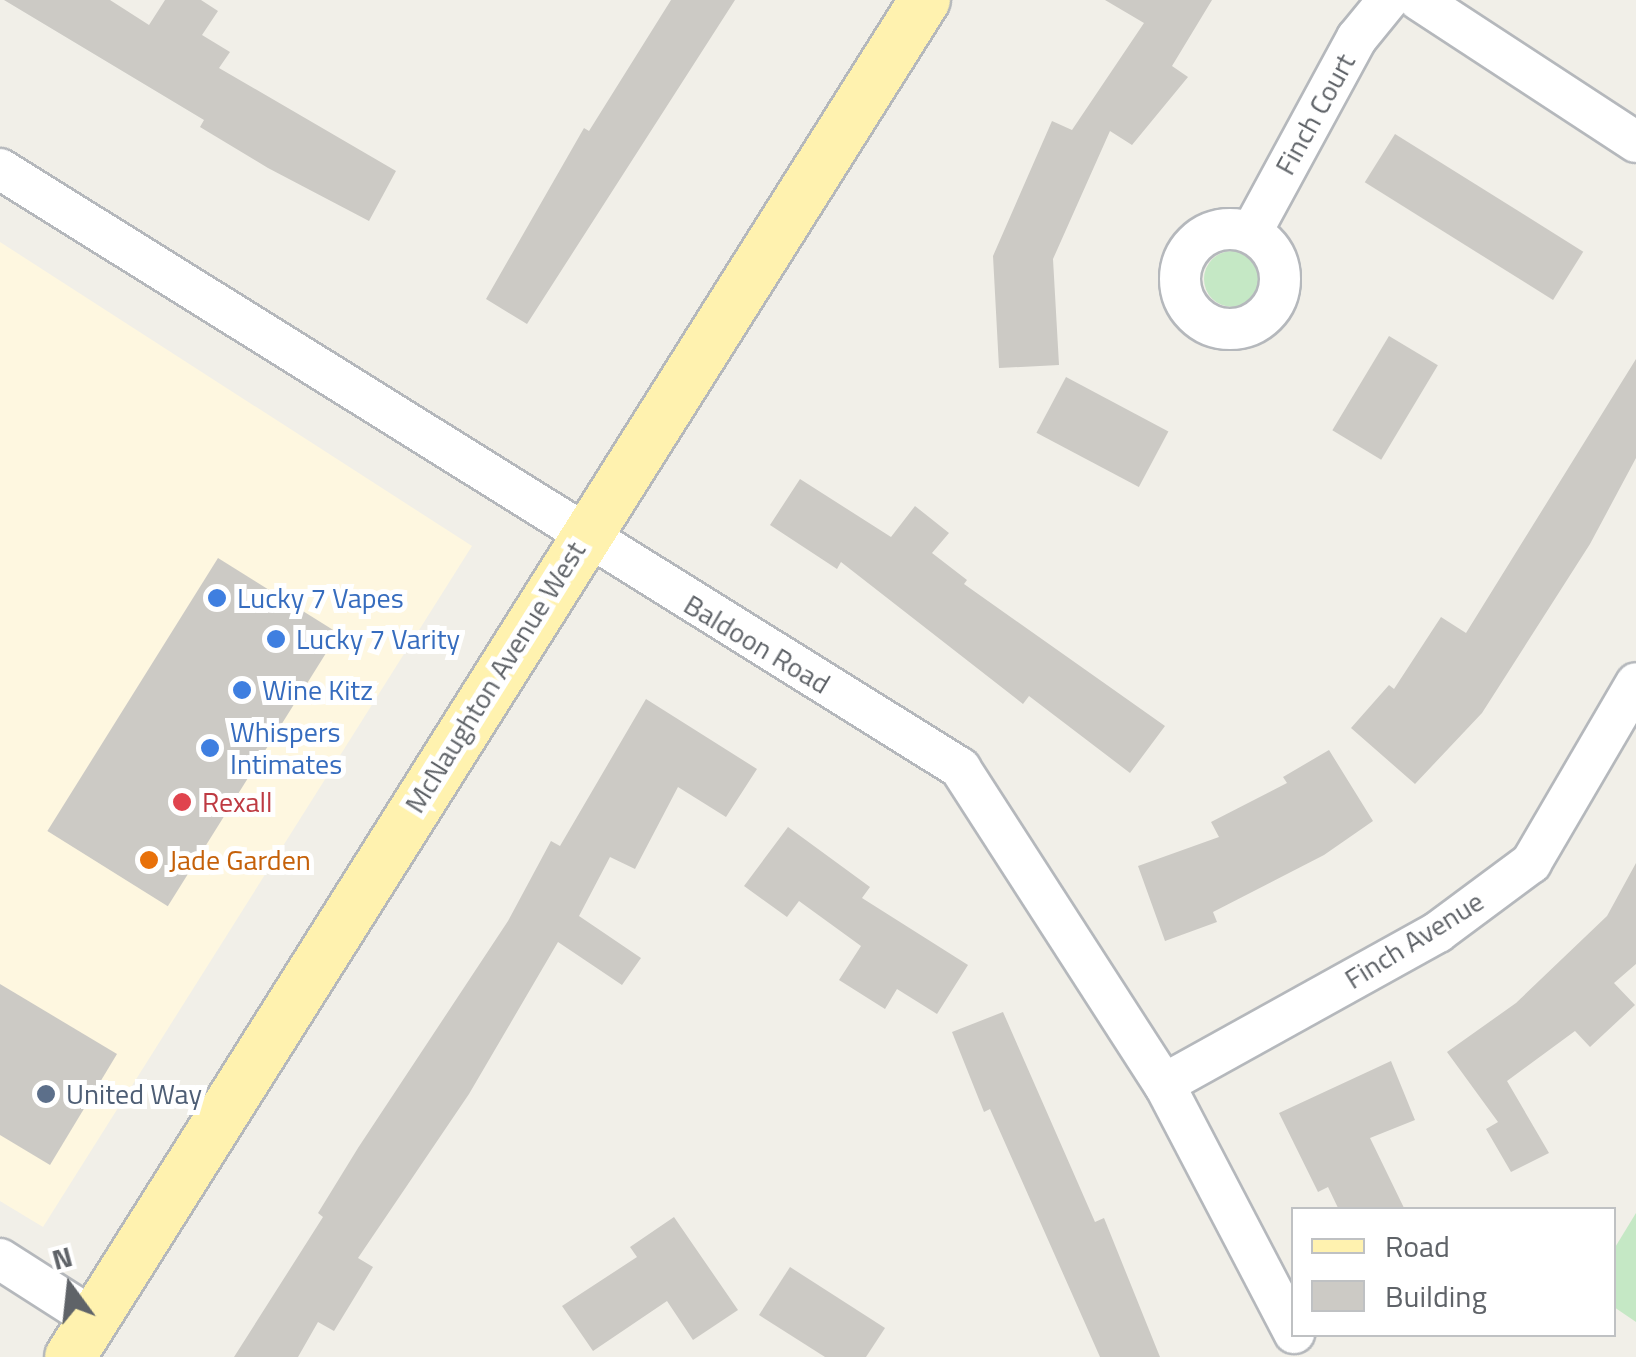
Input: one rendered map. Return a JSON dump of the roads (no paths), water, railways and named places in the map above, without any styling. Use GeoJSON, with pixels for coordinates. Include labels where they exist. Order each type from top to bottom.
{"type":"FeatureCollection","features":[{"type":"Feature","properties":{"kind":"main road","name":"McNaughton Avenue West"},"geometry":{"type":"LineString","coordinates":[[82,1338],[583,537],[925,0]]}},
{"type":"Feature","properties":{"kind":"street","name":"Finch Court"},"geometry":{"type":"LineString","coordinates":[[1250,233],[1357,38],[1388,0]]}},
{"type":"Feature","properties":{"kind":"street"},"geometry":{"type":"LineString","coordinates":[[1419,0],[1636,142]]}},
{"type":"Feature","properties":{"kind":"street","name":"Baldoon Road"},"geometry":{"type":"LineString","coordinates":[[0,169],[583,537],[960,768],[1164,1084],[1291,1328]]}},
{"type":"Feature","properties":{"kind":"street","name":"Finch Avenue"},"geometry":{"type":"LineString","coordinates":[[1164,1084],[1438,932],[1531,863],[1636,683]]}},
{"type":"Feature","properties":{"kind":"street"},"geometry":{"type":"LineString","coordinates":[[0,1258],[82,1338]]}},
{"type":"Feature","properties":{"kind":"place","name":"Lucky 7 Vapes"},"geometry":{"type":"Point","coordinates":[217,598]}},
{"type":"Feature","properties":{"kind":"place","name":"Lucky 7 Varity"},"geometry":{"type":"Point","coordinates":[276,639]}},
{"type":"Feature","properties":{"kind":"place","name":"Wine Kitz"},"geometry":{"type":"Point","coordinates":[242,690]}},
{"type":"Feature","properties":{"kind":"place","name":"Whispers Intimates"},"geometry":{"type":"Point","coordinates":[210,748]}},
{"type":"Feature","properties":{"kind":"place","name":"Rexall"},"geometry":{"type":"Point","coordinates":[182,802]}},
{"type":"Feature","properties":{"kind":"place","name":"Jade Garden"},"geometry":{"type":"Point","coordinates":[149,860]}},
{"type":"Feature","properties":{"kind":"place","name":"United Way"},"geometry":{"type":"Point","coordinates":[46,1094]}}]}
